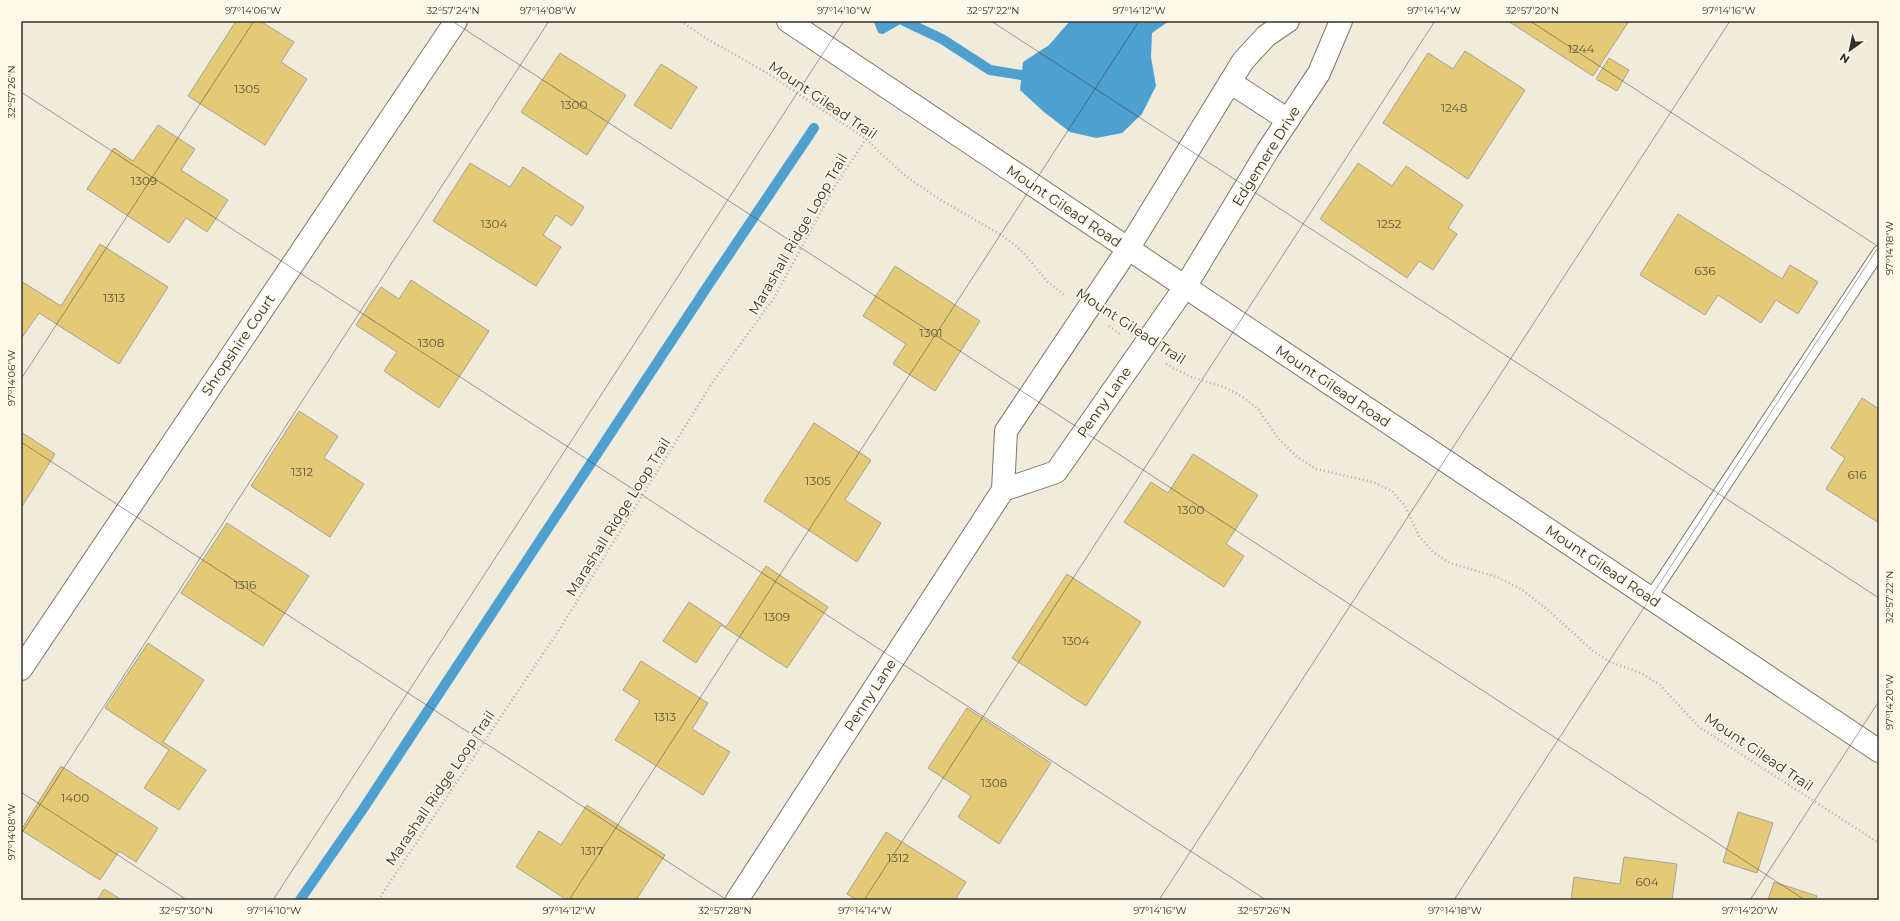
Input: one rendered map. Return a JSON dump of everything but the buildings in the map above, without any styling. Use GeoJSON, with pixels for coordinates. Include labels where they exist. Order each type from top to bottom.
{"type":"FeatureCollection","features":[{"type":"Feature","properties":{"kind":"street","name":"Shropshire Court"},"geometry":{"type":"LineString","coordinates":[[21,669],[456,21]]}},
{"type":"Feature","properties":{"kind":"street","name":"Mount Gilead Road"},"geometry":{"type":"LineString","coordinates":[[788,21],[1879,750]]}},
{"type":"Feature","properties":{"kind":"street"},"geometry":{"type":"LineString","coordinates":[[1128,249],[1243,61],[1266,36],[1288,21]]}},
{"type":"Feature","properties":{"kind":"street","name":"Edgemere Drive"},"geometry":{"type":"LineString","coordinates":[[1185,287],[1318,73],[1341,21]]}},
{"type":"Feature","properties":{"kind":"street"},"geometry":{"type":"LineString","coordinates":[[1230,82],[1288,120]]}},
{"type":"Feature","properties":{"kind":"street","name":"Penny Lane"},"geometry":{"type":"LineString","coordinates":[[737,900],[1002,490],[1006,431],[1128,249]]}},
{"type":"Feature","properties":{"kind":"street","name":"Penny Lane"},"geometry":{"type":"LineString","coordinates":[[1002,490],[1056,472],[1185,287]]}},
{"type":"Feature","properties":{"kind":"lane"},"geometry":{"type":"LineString","coordinates":[[1650,598],[1879,252]]}},
{"type":"Feature","properties":{"kind":"path","name":"Mount Gilead Trail"},"geometry":{"type":"LineString","coordinates":[[681,21],[707,39],[767,73],[866,139],[910,179],[939,199],[1003,236],[1021,250],[1048,282],[1142,349],[1191,377],[1224,387],[1243,397],[1259,410],[1277,437],[1296,456],[1316,468],[1374,482],[1392,491],[1405,506],[1419,536],[1433,552],[1450,563],[1497,577],[1521,589],[1548,610],[1593,651],[1610,662],[1641,673],[1660,685],[1699,727],[1879,843]]}},
{"type":"Feature","properties":{"kind":"path","name":"Marashall Ridge Loop Trail"},"geometry":{"type":"LineString","coordinates":[[378,900],[560,627],[712,383],[774,298],[835,186],[866,139]]}},
{"type":"Feature","properties":{"kind":"water"},"geometry":{"type":"Polygon","coordinates":[[[1070,21],[1169,21],[1152,33],[1151,57],[1156,86],[1142,114],[1122,133],[1096,138],[1070,132],[1044,112],[1020,90],[1023,62],[1049,45],[1070,21]]]}},
{"type":"Feature","properties":{"kind":"waterway"},"geometry":{"type":"LineString","coordinates":[[879,21],[882,29],[896,21]]}},
{"type":"Feature","properties":{"kind":"waterway"},"geometry":{"type":"LineString","coordinates":[[904,21],[942,39],[990,70],[1021,75]]}},
{"type":"Feature","properties":{"kind":"waterway"},"geometry":{"type":"LineString","coordinates":[[300,900],[361,812],[711,281],[814,128]]}}]}
